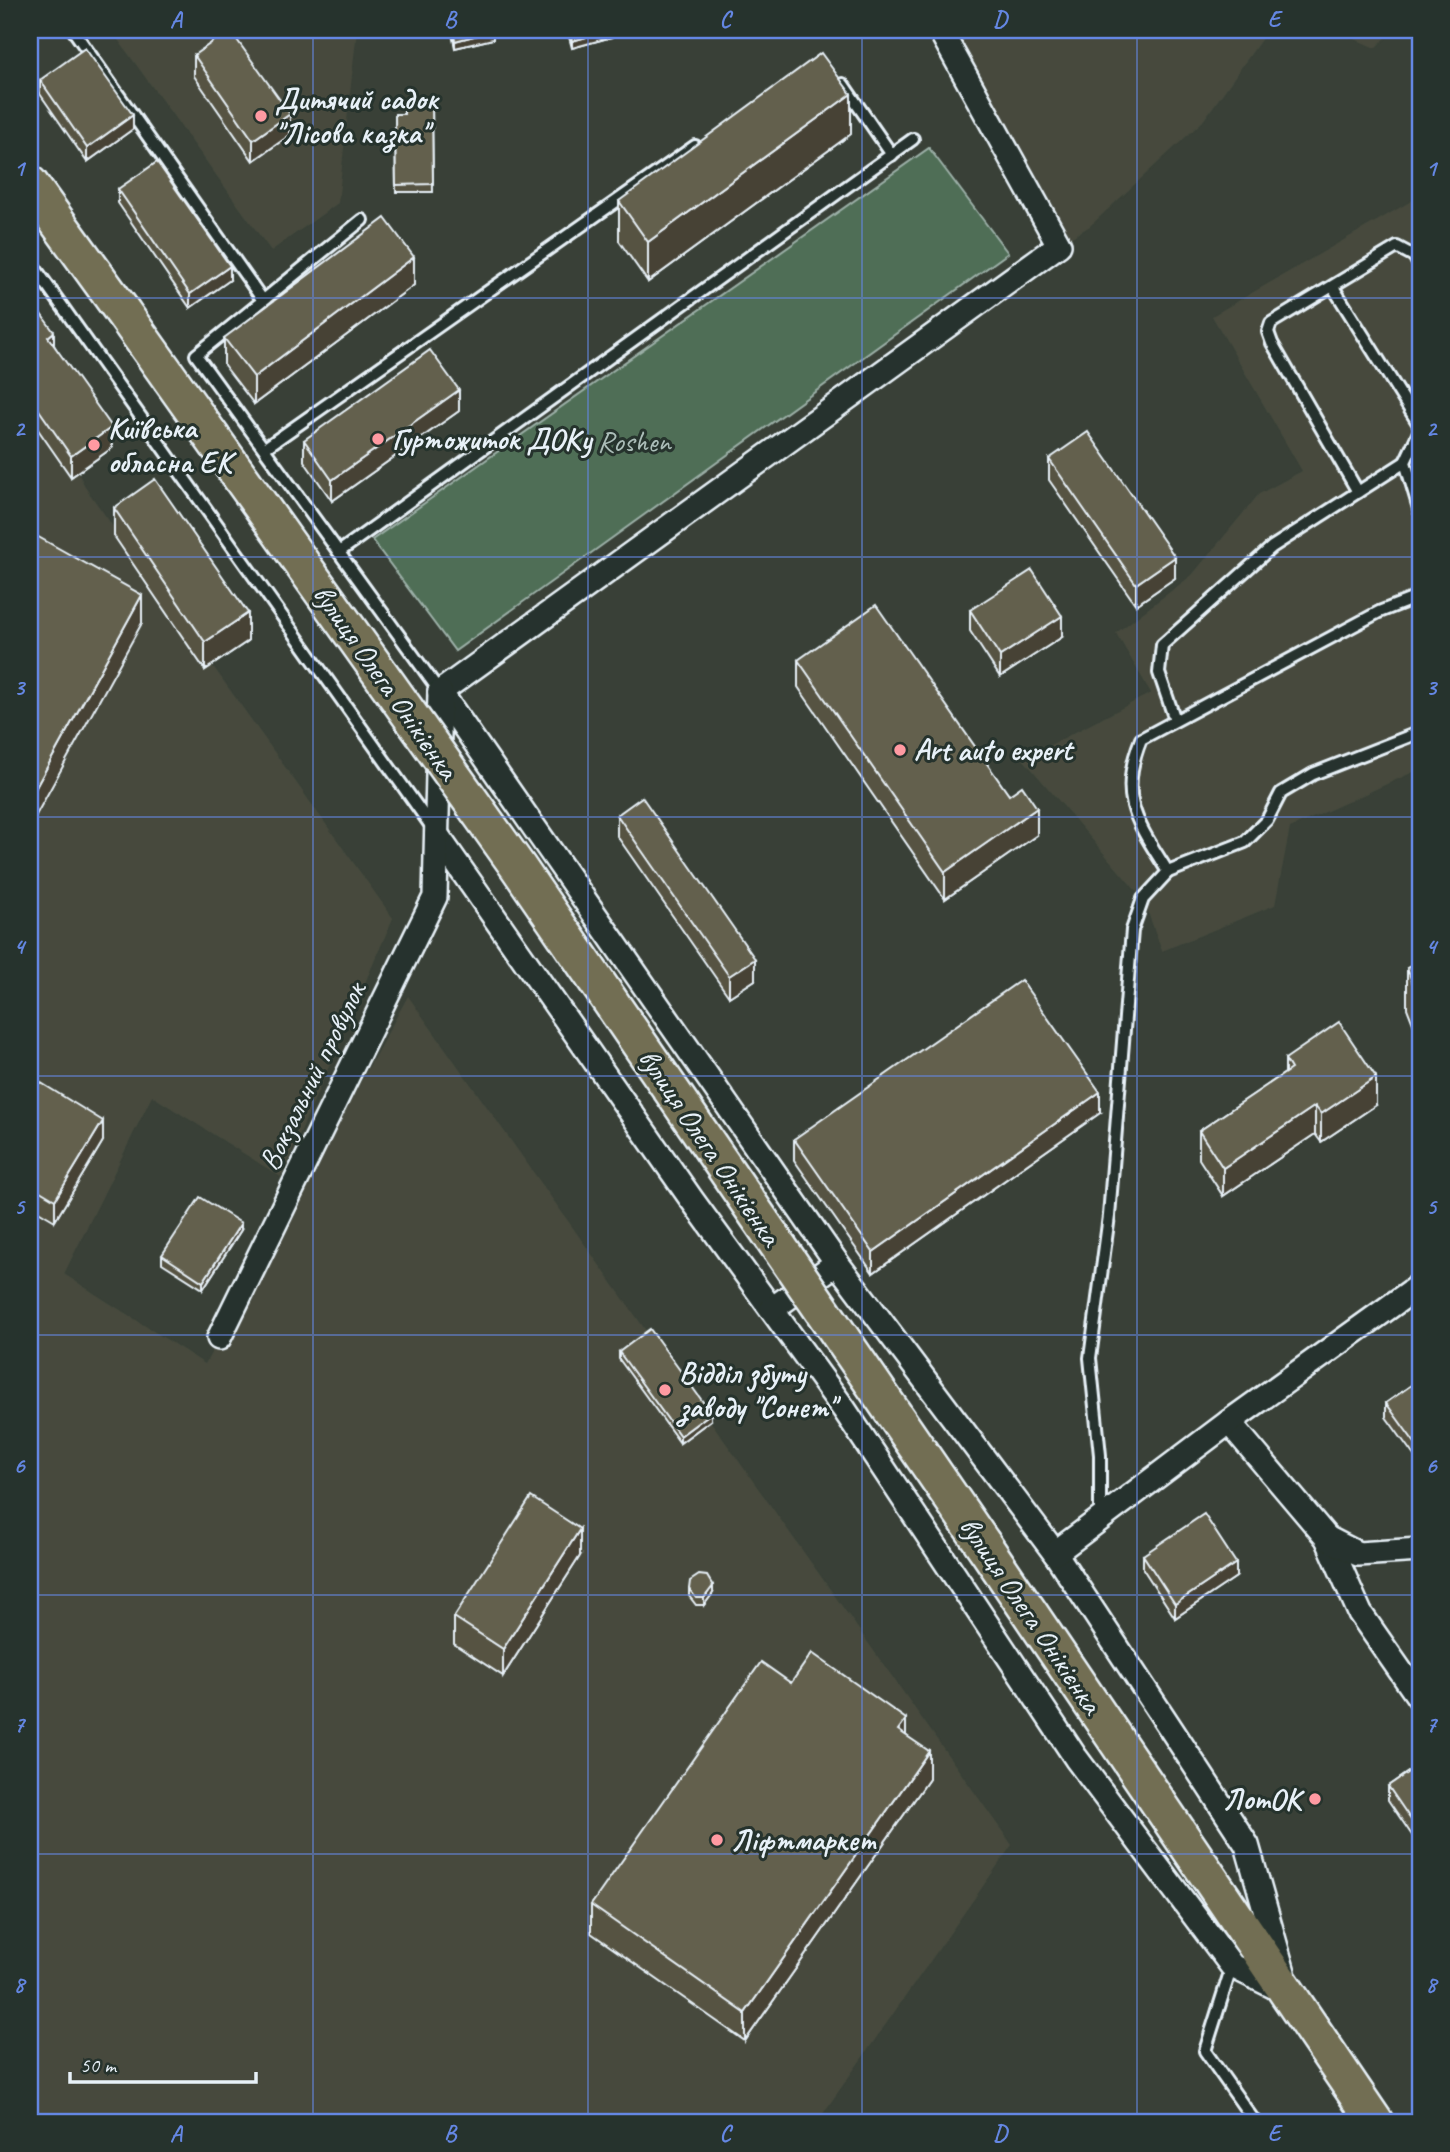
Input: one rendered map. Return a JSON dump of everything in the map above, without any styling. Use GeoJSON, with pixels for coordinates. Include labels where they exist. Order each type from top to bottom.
{"type":"FeatureCollection","features":[{"type":"Feature","properties":{"kind":"main road","name":"вулиця Олега Онікієнка"},"geometry":{"type":"LineString","coordinates":[[30,184],[518,867],[983,1544],[1375,2122]]}},
{"type":"Feature","properties":{"kind":"street"},"geometry":{"type":"LineString","coordinates":[[940,30],[1059,245],[440,692],[837,1263],[1055,1553],[1247,1845],[1290,1994]]}},
{"type":"Feature","properties":{"kind":"street","name":"Вокзальний провулок"},"geometry":{"type":"LineString","coordinates":[[219,1338],[435,897],[440,692]]}},
{"type":"Feature","properties":{"kind":"street"},"geometry":{"type":"LineString","coordinates":[[437,835],[844,1409],[1076,1758],[1232,1966],[1290,1994]]}},
{"type":"Feature","properties":{"kind":"street"},"geometry":{"type":"LineString","coordinates":[[772,1309],[837,1263]]}},
{"type":"Feature","properties":{"kind":"street","name":"вулиця Олега Онікієнка"},"geometry":{"type":"LineString","coordinates":[[1055,1553],[1100,1522],[1229,1422],[1420,1285]]}},
{"type":"Feature","properties":{"kind":"street"},"geometry":{"type":"LineString","coordinates":[[1229,1422],[1327,1538],[1360,1613],[1420,1699]]}},
{"type":"Feature","properties":{"kind":"street"},"geometry":{"type":"LineString","coordinates":[[1327,1538],[1357,1554],[1420,1550]]}},
{"type":"Feature","properties":{"kind":"lane"},"geometry":{"type":"LineString","coordinates":[[73,30],[262,299]]}},
{"type":"Feature","properties":{"kind":"lane"},"geometry":{"type":"LineString","coordinates":[[838,78],[892,155]]}},
{"type":"Feature","properties":{"kind":"lane"},"geometry":{"type":"LineString","coordinates":[[265,448],[709,136]]}},
{"type":"Feature","properties":{"kind":"lane"},"geometry":{"type":"LineString","coordinates":[[339,552],[913,139]]}},
{"type":"Feature","properties":{"kind":"lane"},"geometry":{"type":"LineString","coordinates":[[362,220],[196,355],[440,692]]}},
{"type":"Feature","properties":{"kind":"lane"},"geometry":{"type":"LineString","coordinates":[[1357,492],[1268,332],[1271,323],[1397,247],[1414,256],[1420,267]]}},
{"type":"Feature","properties":{"kind":"lane"},"geometry":{"type":"LineString","coordinates":[[30,261],[437,835]]}},
{"type":"Feature","properties":{"kind":"lane"},"geometry":{"type":"LineString","coordinates":[[1175,720],[1159,673],[1162,645],[1272,547],[1405,462],[1420,428],[1333,288]]}},
{"type":"Feature","properties":{"kind":"lane"},"geometry":{"type":"LineString","coordinates":[[1405,462],[1420,512]]}},
{"type":"Feature","properties":{"kind":"lane"},"geometry":{"type":"LineString","coordinates":[[1168,872],[1133,818],[1129,767],[1141,739],[1378,612],[1420,596]]}},
{"type":"Feature","properties":{"kind":"lane"},"geometry":{"type":"LineString","coordinates":[[1100,1522],[1100,1455],[1090,1358],[1109,1216],[1132,930],[1143,899],[1168,872],[1245,842],[1267,820],[1281,793],[1312,775],[1420,732]]}},
{"type":"Feature","properties":{"kind":"lane"},"geometry":{"type":"LineString","coordinates":[[1232,1966],[1205,2051],[1255,2122]]}},
{"type":"Feature","properties":{"kind":"shaded area","name":"Дитячий садок \"Лісова казка\""},"geometry":{"type":"Polygon","coordinates":[[[111,30],[357,30],[338,203],[271,251],[111,30]]]}},
{"type":"Feature","properties":{"kind":"shaded area"},"geometry":{"type":"Polygon","coordinates":[[[940,30],[1268,30],[1203,121],[1090,226],[1059,245],[940,30]]]}},
{"type":"Feature","properties":{"kind":"shaded area"},"geometry":{"type":"Polygon","coordinates":[[[1335,30],[1394,30],[1375,48],[1335,30]]]}},
{"type":"Feature","properties":{"kind":"shaded area"},"geometry":{"type":"Polygon","coordinates":[[[1420,196],[1420,769],[1290,828],[1275,905],[1162,951],[1143,899],[1023,759],[1151,693],[1116,633],[1192,575],[1259,494],[1302,471],[1212,316],[1420,196]]]}},
{"type":"Feature","properties":{"kind":"shaded area"},"geometry":{"type":"Polygon","coordinates":[[[30,380],[87,490],[393,918],[281,1177],[152,1096],[64,1274],[205,1364],[408,996],[1012,1845],[817,2122],[30,2122],[30,380]]]}},
{"type":"Feature","properties":{"kind":"green space","name":"Roshen"},"geometry":{"type":"Polygon","coordinates":[[[929,148],[1008,253],[455,651],[372,540],[929,148]]]}},
{"type":"Feature","properties":{"kind":"building"},"geometry":{"type":"Polygon","coordinates":[[[230,30],[290,114],[253,140],[194,55],[230,30]]]}},
{"type":"Feature","properties":{"kind":"building"},"geometry":{"type":"Polygon","coordinates":[[[453,30],[493,30],[493,31],[455,41],[453,30]]]}},
{"type":"Feature","properties":{"kind":"building"},"geometry":{"type":"Polygon","coordinates":[[[569,30],[612,30],[572,41],[569,30]]]}},
{"type":"Feature","properties":{"kind":"building"},"geometry":{"type":"Polygon","coordinates":[[[85,48],[133,115],[87,148],[40,80],[85,48]]]}},
{"type":"Feature","properties":{"kind":"building"},"geometry":{"type":"Polygon","coordinates":[[[821,53],[851,94],[648,242],[619,201],[821,53]]]}},
{"type":"Feature","properties":{"kind":"building"},"geometry":{"type":"Polygon","coordinates":[[[404,104],[432,104],[433,184],[396,185],[395,114],[404,114],[404,104]]]}},
{"type":"Feature","properties":{"kind":"building"},"geometry":{"type":"Polygon","coordinates":[[[157,162],[230,266],[190,294],[118,189],[157,162]]]}},
{"type":"Feature","properties":{"kind":"building"},"geometry":{"type":"Polygon","coordinates":[[[385,218],[414,257],[254,377],[224,338],[385,218]]]}},
{"type":"Feature","properties":{"kind":"building"},"geometry":{"type":"Polygon","coordinates":[[[30,299],[54,332],[48,337],[112,427],[71,456],[30,397],[30,299]]]}},
{"type":"Feature","properties":{"kind":"building","name":"Гуртожиток ДОКу"},"geometry":{"type":"Polygon","coordinates":[[[430,350],[459,390],[332,480],[304,440],[430,350]]]}},
{"type":"Feature","properties":{"kind":"building"},"geometry":{"type":"Polygon","coordinates":[[[1088,432],[1175,557],[1136,584],[1049,459],[1088,432]]]}},
{"type":"Feature","properties":{"kind":"building"},"geometry":{"type":"Polygon","coordinates":[[[155,479],[248,613],[205,642],[114,508],[155,479]]]}},
{"type":"Feature","properties":{"kind":"building"},"geometry":{"type":"Polygon","coordinates":[[[33,534],[142,595],[30,798],[30,540],[33,534]]]}},
{"type":"Feature","properties":{"kind":"building"},"geometry":{"type":"Polygon","coordinates":[[[1032,570],[1062,616],[1000,656],[970,610],[1032,570]]]}},
{"type":"Feature","properties":{"kind":"building","name":"Art auto expert"},"geometry":{"type":"Polygon","coordinates":[[[876,605],[1009,795],[1022,786],[1037,808],[945,872],[798,660],[876,605]]]}},
{"type":"Feature","properties":{"kind":"building"},"geometry":{"type":"Polygon","coordinates":[[[642,797],[755,959],[729,976],[617,815],[642,797]]]}},
{"type":"Feature","properties":{"kind":"building"},"geometry":{"type":"Polygon","coordinates":[[[1420,963],[1420,1002],[1407,968],[1420,963]]]}},
{"type":"Feature","properties":{"kind":"building"},"geometry":{"type":"Polygon","coordinates":[[[1021,980],[1100,1092],[873,1252],[794,1139],[1021,980]]]}},
{"type":"Feature","properties":{"kind":"building"},"geometry":{"type":"Polygon","coordinates":[[[1339,1022],[1376,1077],[1321,1114],[1315,1106],[1223,1168],[1199,1131],[1291,1069],[1285,1059],[1339,1022]]]}},
{"type":"Feature","properties":{"kind":"building"},"geometry":{"type":"Polygon","coordinates":[[[30,1076],[103,1121],[55,1200],[30,1185],[30,1076]]]}},
{"type":"Feature","properties":{"kind":"building"},"geometry":{"type":"Polygon","coordinates":[[[200,1197],[241,1223],[203,1282],[162,1255],[200,1197]]]}},
{"type":"Feature","properties":{"kind":"building","name":"Відділ збуту заводу \"Сонет\""},"geometry":{"type":"Polygon","coordinates":[[[650,1329],[711,1413],[680,1436],[619,1352],[650,1329]]]}},
{"type":"Feature","properties":{"kind":"building"},"geometry":{"type":"Polygon","coordinates":[[[1420,1379],[1420,1450],[1386,1403],[1420,1379]]]}},
{"type":"Feature","properties":{"kind":"building"},"geometry":{"type":"Polygon","coordinates":[[[531,1497],[580,1529],[503,1649],[454,1617],[531,1497]]]}},
{"type":"Feature","properties":{"kind":"building"},"geometry":{"type":"Polygon","coordinates":[[[1204,1514],[1236,1563],[1175,1604],[1143,1555],[1204,1514]]]}},
{"type":"Feature","properties":{"kind":"building"},"geometry":{"type":"Polygon","coordinates":[[[699,1575],[707,1576],[713,1586],[704,1598],[696,1598],[689,1589],[690,1581],[699,1575]]]}},
{"type":"Feature","properties":{"kind":"building"},"geometry":{"type":"Polygon","coordinates":[[[812,1653],[906,1719],[898,1730],[929,1751],[745,2013],[591,1905],[761,1662],[791,1683],[812,1653]]]}},
{"type":"Feature","properties":{"kind":"building"},"geometry":{"type":"Polygon","coordinates":[[[1420,1764],[1420,1833],[1388,1786],[1420,1764]]]}},
{"type":"Feature","properties":{"kind":"place","name":"Дитячий садок \"Лісова казка\""},"geometry":{"type":"Point","coordinates":[261,116]}},
{"type":"Feature","properties":{"kind":"place","name":"Гуртожиток ДОКу"},"geometry":{"type":"Point","coordinates":[378,439]}},
{"type":"Feature","properties":{"kind":"place","name":"Київська обласна ЕК"},"geometry":{"type":"Point","coordinates":[94,445]}},
{"type":"Feature","properties":{"kind":"place","name":"Art auto expert"},"geometry":{"type":"Point","coordinates":[900,750]}},
{"type":"Feature","properties":{"kind":"place","name":"Відділ збуту заводу \"Сонет\""},"geometry":{"type":"Point","coordinates":[665,1390]}},
{"type":"Feature","properties":{"kind":"place","name":"ЛотОК"},"geometry":{"type":"Point","coordinates":[1315,1799]}},
{"type":"Feature","properties":{"kind":"place","name":"Ліфтмаркет"},"geometry":{"type":"Point","coordinates":[717,1840]}}]}
